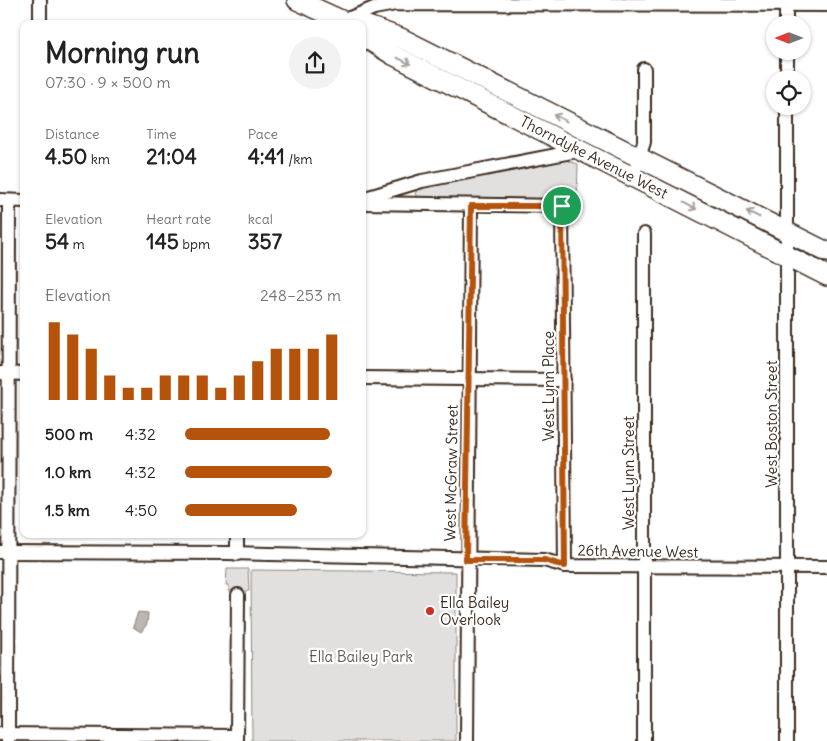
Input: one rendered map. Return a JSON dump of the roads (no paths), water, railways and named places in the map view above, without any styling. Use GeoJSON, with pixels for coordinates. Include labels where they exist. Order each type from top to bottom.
{"type":"FeatureCollection","features":[{"type":"Feature","properties":{"kind":"main road","name":"Thorndyke Avenue West"},"geometry":{"type":"LineString","coordinates":[[297,0],[341,20]]}},
{"type":"Feature","properties":{"kind":"main road","name":"Thorndyke Avenue West"},"geometry":{"type":"LineString","coordinates":[[366,25],[401,38],[827,252]]}},
{"type":"Feature","properties":{"kind":"main road","name":"Thorndyke Avenue West"},"geometry":{"type":"LineString","coordinates":[[366,38],[393,55],[827,276]]}},
{"type":"Feature","properties":{"kind":"street"},"geometry":{"type":"LineString","coordinates":[[40,0],[40,20]]}},
{"type":"Feature","properties":{"kind":"street"},"geometry":{"type":"LineString","coordinates":[[349,20],[374,8],[396,4],[827,5]]}},
{"type":"Feature","properties":{"kind":"street"},"geometry":{"type":"LineString","coordinates":[[786,5],[786,15]]}},
{"type":"Feature","properties":{"kind":"street"},"geometry":{"type":"LineString","coordinates":[[633,177],[644,142],[644,69]]}},
{"type":"Feature","properties":{"kind":"street","name":"West Boston Street"},"geometry":{"type":"LineString","coordinates":[[787,115],[788,741]]}},
{"type":"Feature","properties":{"kind":"street"},"geometry":{"type":"LineString","coordinates":[[366,198],[422,181],[581,150],[595,135]]}},
{"type":"Feature","properties":{"kind":"street"},"geometry":{"type":"LineString","coordinates":[[20,201],[5,201],[5,736],[237,738],[238,595]]}},
{"type":"Feature","properties":{"kind":"street"},"geometry":{"type":"LineString","coordinates":[[366,204],[471,206]]}},
{"type":"Feature","properties":{"kind":"street","name":"West Lynn Place"},"geometry":{"type":"LineString","coordinates":[[471,206],[562,206],[565,566]]}},
{"type":"Feature","properties":{"kind":"street","name":"West McGraw Street"},"geometry":{"type":"LineString","coordinates":[[467,741],[466,560],[471,206]]}},
{"type":"Feature","properties":{"kind":"street","name":"West Lynn Street"},"geometry":{"type":"LineString","coordinates":[[644,234],[644,741]]}},
{"type":"Feature","properties":{"kind":"street"},"geometry":{"type":"LineString","coordinates":[[4,373],[20,374]]}},
{"type":"Feature","properties":{"kind":"street"},"geometry":{"type":"LineString","coordinates":[[366,378],[564,380]]}},
{"type":"Feature","properties":{"kind":"street"},"geometry":{"type":"LineString","coordinates":[[237,538],[237,554]]}},
{"type":"Feature","properties":{"kind":"street","name":"26th Avenue West"},"geometry":{"type":"LineString","coordinates":[[4,552],[544,560],[565,566],[644,568],[827,567]]}},
{"type":"Feature","properties":{"kind":"place","name":"Ella Bailey Overlook"},"geometry":{"type":"Point","coordinates":[430,611]}},
{"type":"Feature","properties":{"kind":"park label","name":"Ella Bailey Park"},"geometry":{"type":"Point","coordinates":[361,656]}}]}
